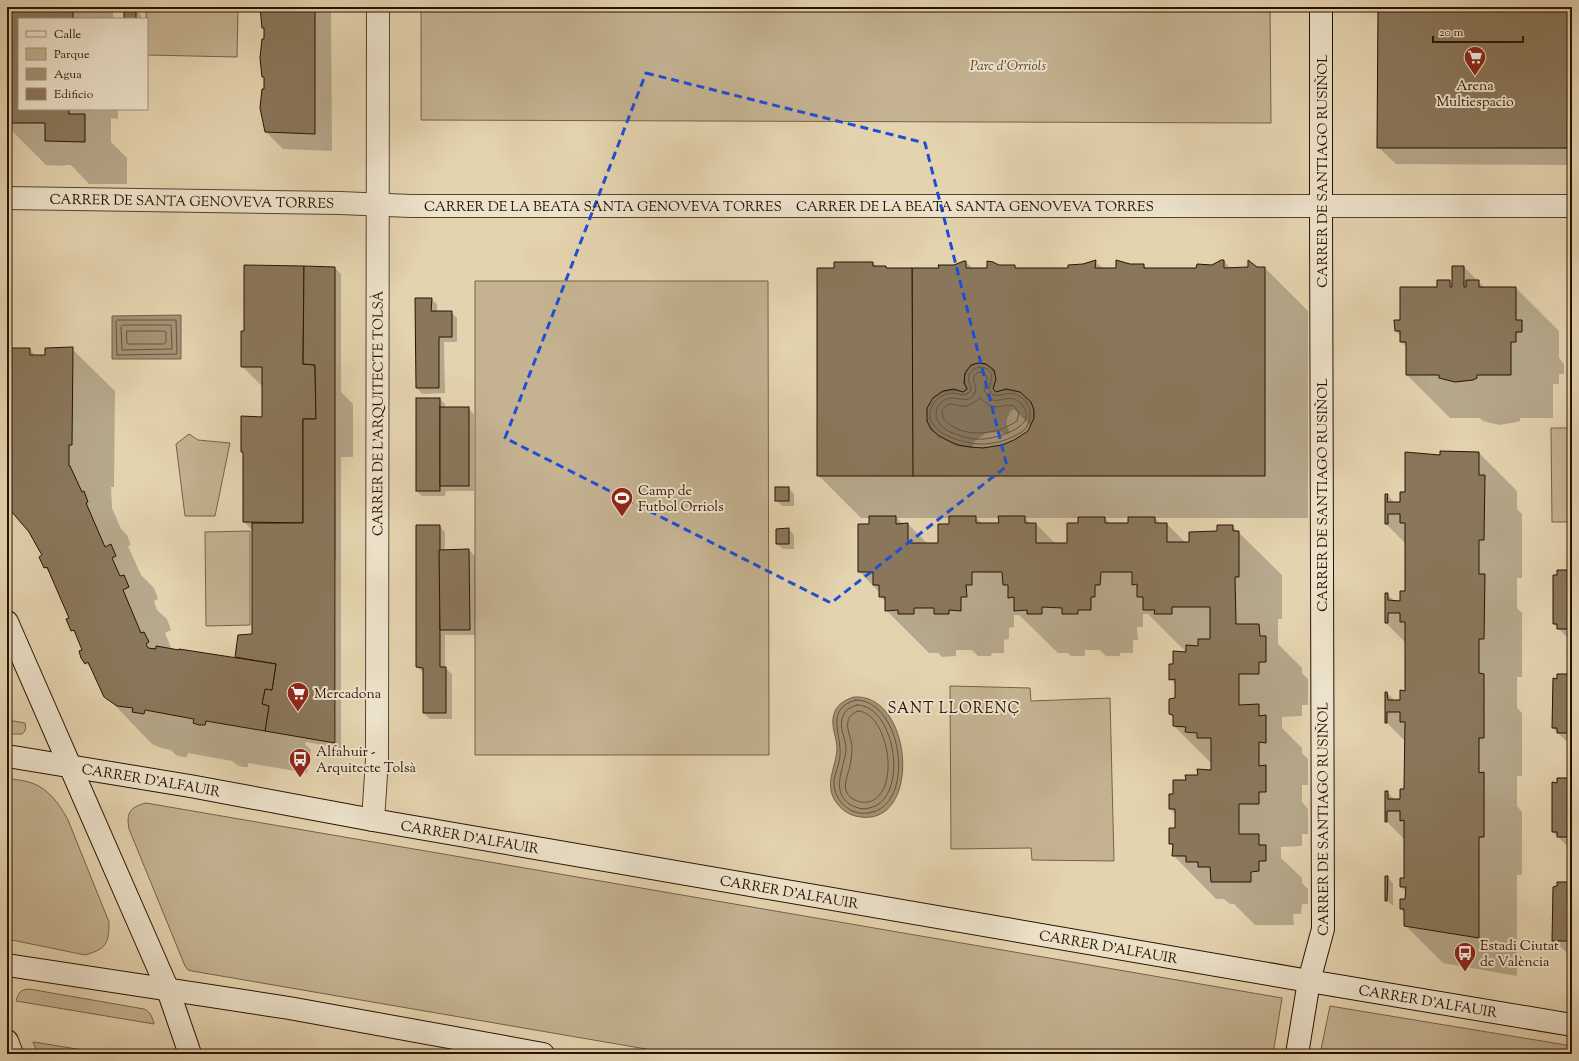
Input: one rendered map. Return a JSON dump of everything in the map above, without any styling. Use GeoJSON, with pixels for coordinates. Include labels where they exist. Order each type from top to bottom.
{"type":"FeatureCollection","features":[{"type":"Feature","properties":{"kind":"street","name":"CARRER DE L'ARQUITECTE TOLSÀ"},"geometry":{"type":"LineString","coordinates":[[373,820],[377,760],[378,7]]}},
{"type":"Feature","properties":{"kind":"street","name":"CARRER DE SANTIAGO RUSIÑOL"},"geometry":{"type":"LineString","coordinates":[[1297,1054],[1309,982],[1323,929],[1322,255],[1320,206],[1322,7]]}},
{"type":"Feature","properties":{"kind":"street","name":"CARRER DE SANTA GENOVEVA TORRES"},"geometry":{"type":"LineString","coordinates":[[7,198],[378,204]]}},
{"type":"Feature","properties":{"kind":"street","name":"CARRER DE LA BEATA SANTA GENOVEVA TORRES"},"geometry":{"type":"LineString","coordinates":[[378,204],[411,206],[1572,206]]}},
{"type":"Feature","properties":{"kind":"street"},"geometry":{"type":"LineString","coordinates":[[7,622],[168,990],[190,1054]]}},
{"type":"Feature","properties":{"kind":"street","name":"CARRER D'ALFAUIR"},"geometry":{"type":"LineString","coordinates":[[7,756],[190,786],[373,820],[1309,982],[1572,1025]]}},
{"type":"Feature","properties":{"kind":"street"},"geometry":{"type":"LineString","coordinates":[[7,965],[289,1008],[543,1054]]}},
{"type":"Feature","properties":{"kind":"street"},"geometry":{"type":"LineString","coordinates":[[7,1041],[12,1054]]}},
{"type":"Feature","properties":{"kind":"highlighted area"},"geometry":{"type":"Polygon","coordinates":[[[646,73],[925,143],[1007,466],[831,603],[505,438],[646,73]]]}},
{"type":"Feature","properties":{"kind":"green space"},"geometry":{"type":"Polygon","coordinates":[[[146,7],[238,9],[237,57],[148,55],[148,18],[146,18],[146,7]]]}},
{"type":"Feature","properties":{"kind":"green space","name":"Parc d'Orriols"},"geometry":{"type":"Polygon","coordinates":[[[421,7],[1270,7],[1271,123],[421,120],[421,7]]]}},
{"type":"Feature","properties":{"kind":"green space","name":"Camp de Futbol Orriols"},"geometry":{"type":"Polygon","coordinates":[[[475,281],[768,281],[769,755],[475,755],[475,281]]]}},
{"type":"Feature","properties":{"kind":"green space"},"geometry":{"type":"Polygon","coordinates":[[[1551,428],[1572,428],[1572,522],[1552,522],[1551,428]]]}},
{"type":"Feature","properties":{"kind":"green space"},"geometry":{"type":"Polygon","coordinates":[[[189,434],[198,440],[230,443],[215,516],[185,516],[176,444],[189,434]]]}},
{"type":"Feature","properties":{"kind":"green space"},"geometry":{"type":"Polygon","coordinates":[[[250,531],[250,625],[206,626],[205,532],[250,531]]]}},
{"type":"Feature","properties":{"kind":"green space"},"geometry":{"type":"Polygon","coordinates":[[[950,686],[1030,688],[1031,701],[1110,698],[1114,861],[1032,860],[1031,848],[951,849],[950,686]]]}},
{"type":"Feature","properties":{"kind":"green space"},"geometry":{"type":"Polygon","coordinates":[[[7,720],[25,723],[26,728],[24,732],[22,734],[7,734],[7,720]]]}},
{"type":"Feature","properties":{"kind":"green space"},"geometry":{"type":"Polygon","coordinates":[[[7,778],[29,782],[44,789],[58,803],[68,820],[109,922],[107,941],[102,948],[85,955],[7,939],[7,778]]]}},
{"type":"Feature","properties":{"kind":"green space"},"geometry":{"type":"Polygon","coordinates":[[[146,803],[1282,998],[1273,1054],[675,1054],[192,971],[188,970],[185,966],[129,829],[128,819],[130,812],[136,806],[146,803]]]}},
{"type":"Feature","properties":{"kind":"green space"},"geometry":{"type":"Polygon","coordinates":[[[29,989],[144,1009],[150,1013],[154,1024],[16,1001],[20,992],[29,989]]]}},
{"type":"Feature","properties":{"kind":"green space"},"geometry":{"type":"Polygon","coordinates":[[[1330,1006],[1572,1046],[1572,1054],[1320,1054],[1330,1006]]]}},
{"type":"Feature","properties":{"kind":"green space"},"geometry":{"type":"Polygon","coordinates":[[[34,1042],[107,1054],[38,1054],[34,1042]]]}},
{"type":"Feature","properties":{"kind":"water"},"geometry":{"type":"Polygon","coordinates":[[[181,315],[181,359],[112,359],[112,316],[181,315]]]}},
{"type":"Feature","properties":{"kind":"water"},"geometry":{"type":"Polygon","coordinates":[[[978,363],[987,365],[994,371],[996,379],[993,389],[996,392],[1014,390],[1022,393],[1032,404],[1034,412],[1033,421],[1029,430],[1014,441],[994,447],[967,447],[950,442],[936,434],[927,421],[927,406],[931,400],[942,392],[956,390],[963,392],[967,389],[964,380],[965,373],[970,367],[978,363]]]}},
{"type":"Feature","properties":{"kind":"water"},"geometry":{"type":"Polygon","coordinates":[[[854,697],[874,701],[889,715],[898,735],[902,758],[901,781],[894,801],[881,814],[861,817],[849,814],[839,806],[834,799],[831,787],[837,749],[833,716],[841,704],[854,697]]]}},
{"type":"Feature","properties":{"kind":"building"},"geometry":{"type":"Polygon","coordinates":[[[7,7],[67,7],[67,9],[73,9],[73,18],[18,18],[18,110],[69,110],[69,114],[85,114],[85,142],[45,141],[45,123],[7,123],[7,7]]]}},
{"type":"Feature","properties":{"kind":"building"},"geometry":{"type":"Polygon","coordinates":[[[260,7],[315,7],[315,134],[265,132],[260,108],[262,89],[264,89],[264,77],[262,77],[260,58],[262,39],[264,39],[264,28],[262,28],[260,7]]]}},
{"type":"Feature","properties":{"kind":"building","name":"Arena Multiespacio"},"geometry":{"type":"Polygon","coordinates":[[[1378,7],[1572,7],[1572,148],[1377,148],[1378,7]]]}},
{"type":"Feature","properties":{"kind":"building"},"geometry":{"type":"Polygon","coordinates":[[[124,8],[136,8],[136,18],[124,18],[124,8]]]}},
{"type":"Feature","properties":{"kind":"building"},"geometry":{"type":"Polygon","coordinates":[[[1096,260],[1095,268],[1116,268],[1116,260],[1130,264],[1144,264],[1144,268],[1196,268],[1197,264],[1212,265],[1224,260],[1224,268],[1248,267],[1248,260],[1257,267],[1265,267],[1265,476],[912,476],[912,268],[939,268],[938,265],[954,265],[964,261],[966,261],[966,268],[987,268],[987,261],[999,265],[1015,265],[1015,268],[1068,268],[1068,265],[1083,264],[1096,260]],[[978,363],[971,365],[965,373],[964,383],[967,389],[963,392],[954,389],[943,391],[933,398],[927,408],[927,421],[931,429],[939,436],[957,445],[983,448],[1002,445],[1014,440],[1028,431],[1034,418],[1034,410],[1031,402],[1020,392],[1006,389],[996,392],[993,389],[996,379],[994,370],[986,364],[978,363]]]}},
{"type":"Feature","properties":{"kind":"building"},"geometry":{"type":"Polygon","coordinates":[[[834,262],[873,262],[873,266],[886,266],[886,268],[912,268],[913,476],[817,476],[817,268],[834,268],[834,262]]]}},
{"type":"Feature","properties":{"kind":"building"},"geometry":{"type":"Polygon","coordinates":[[[244,265],[304,266],[303,364],[315,365],[316,419],[303,419],[303,523],[243,522],[243,452],[241,452],[241,416],[262,417],[262,367],[241,367],[241,331],[244,331],[244,265]]]}},
{"type":"Feature","properties":{"kind":"building"},"geometry":{"type":"Polygon","coordinates":[[[304,266],[335,267],[335,743],[265,731],[269,706],[262,704],[265,689],[272,690],[276,664],[235,657],[238,635],[252,634],[252,523],[303,523],[303,419],[316,419],[315,365],[303,364],[304,266]]]}},
{"type":"Feature","properties":{"kind":"building"},"geometry":{"type":"Polygon","coordinates":[[[1452,266],[1464,266],[1464,287],[1466,287],[1466,280],[1479,280],[1479,287],[1516,287],[1516,320],[1522,320],[1522,332],[1516,332],[1516,342],[1511,342],[1511,375],[1477,375],[1477,378],[1473,380],[1455,382],[1439,378],[1439,375],[1406,375],[1406,342],[1400,342],[1400,331],[1395,331],[1394,320],[1400,320],[1400,287],[1437,287],[1437,280],[1450,280],[1450,287],[1452,287],[1452,266]]]}},
{"type":"Feature","properties":{"kind":"building"},"geometry":{"type":"Polygon","coordinates":[[[415,298],[432,298],[431,311],[452,311],[452,337],[439,337],[439,388],[416,388],[415,298]]]}},
{"type":"Feature","properties":{"kind":"building"},"geometry":{"type":"Polygon","coordinates":[[[1569,320],[1572,320],[1572,332],[1569,332],[1569,320]]]}},
{"type":"Feature","properties":{"kind":"building"},"geometry":{"type":"Polygon","coordinates":[[[73,347],[72,445],[69,445],[69,466],[82,492],[84,491],[88,502],[86,503],[105,547],[111,544],[116,556],[112,558],[120,576],[124,575],[129,587],[123,590],[141,633],[144,632],[149,642],[146,644],[148,648],[156,649],[156,646],[276,664],[272,690],[265,689],[262,704],[269,706],[265,731],[206,721],[205,725],[199,725],[193,723],[194,719],[145,710],[144,714],[132,712],[133,708],[117,706],[104,697],[88,662],[85,664],[81,658],[79,651],[82,650],[74,630],[71,631],[66,619],[69,618],[47,567],[44,568],[39,557],[42,555],[29,532],[11,511],[7,503],[7,348],[30,348],[30,355],[45,355],[45,348],[73,347]]]}},
{"type":"Feature","properties":{"kind":"building"},"geometry":{"type":"Polygon","coordinates":[[[416,398],[440,398],[440,491],[416,491],[416,398]]]}},
{"type":"Feature","properties":{"kind":"building"},"geometry":{"type":"Polygon","coordinates":[[[440,407],[469,407],[469,486],[440,486],[440,407]]]}},
{"type":"Feature","properties":{"kind":"building"},"geometry":{"type":"Polygon","coordinates":[[[1440,451],[1479,452],[1479,475],[1485,475],[1484,540],[1479,540],[1479,574],[1485,574],[1484,639],[1479,639],[1479,673],[1484,674],[1484,738],[1479,738],[1479,773],[1484,772],[1484,837],[1479,837],[1479,938],[1404,926],[1404,909],[1400,909],[1400,899],[1405,899],[1406,887],[1400,887],[1400,878],[1404,878],[1404,820],[1400,821],[1400,811],[1387,811],[1387,822],[1385,822],[1385,791],[1388,791],[1388,799],[1400,799],[1400,789],[1404,789],[1405,722],[1400,722],[1400,712],[1387,712],[1387,723],[1385,723],[1385,692],[1387,692],[1388,700],[1400,700],[1400,690],[1405,691],[1405,622],[1400,622],[1400,613],[1388,613],[1388,623],[1385,623],[1385,593],[1388,593],[1388,600],[1400,601],[1400,591],[1405,591],[1405,523],[1400,523],[1400,514],[1388,514],[1388,524],[1385,524],[1385,494],[1388,494],[1387,502],[1400,502],[1400,492],[1405,492],[1405,452],[1440,455],[1440,451]]]}},
{"type":"Feature","properties":{"kind":"building"},"geometry":{"type":"Polygon","coordinates":[[[775,487],[789,487],[789,501],[775,501],[775,487]]]}},
{"type":"Feature","properties":{"kind":"building"},"geometry":{"type":"Polygon","coordinates":[[[869,516],[896,516],[896,524],[908,523],[908,543],[938,543],[938,524],[949,524],[949,516],[976,516],[976,523],[999,523],[998,516],[1025,516],[1025,523],[1036,523],[1036,543],[1067,543],[1067,523],[1078,523],[1078,517],[1105,517],[1105,523],[1128,523],[1128,517],[1155,517],[1155,523],[1167,523],[1167,542],[1189,542],[1189,532],[1217,531],[1217,525],[1233,525],[1233,531],[1239,531],[1239,577],[1235,577],[1236,624],[1259,624],[1260,636],[1266,636],[1266,662],[1259,662],[1259,674],[1239,674],[1239,705],[1259,704],[1259,716],[1266,715],[1266,743],[1259,742],[1259,766],[1266,765],[1266,792],[1259,792],[1259,804],[1239,804],[1239,834],[1259,834],[1259,845],[1266,845],[1266,861],[1259,861],[1259,871],[1251,872],[1251,882],[1211,882],[1210,867],[1198,867],[1198,862],[1186,862],[1186,856],[1172,856],[1173,844],[1169,844],[1169,828],[1175,828],[1175,809],[1169,809],[1169,794],[1173,794],[1173,780],[1186,780],[1185,775],[1198,775],[1197,769],[1211,770],[1211,738],[1197,738],[1197,733],[1185,732],[1186,727],[1173,726],[1173,715],[1169,714],[1169,699],[1175,698],[1175,679],[1169,680],[1169,664],[1173,664],[1173,651],[1186,652],[1186,645],[1198,646],[1198,639],[1210,639],[1210,607],[1172,607],[1172,614],[1154,614],[1155,610],[1143,610],[1143,597],[1137,597],[1137,584],[1132,585],[1132,572],[1101,572],[1100,585],[1095,585],[1095,597],[1091,597],[1091,610],[1078,610],[1078,614],[1062,614],[1062,608],[1042,607],[1042,614],[1027,614],[1027,610],[1014,611],[1014,597],[1008,598],[1008,585],[1003,585],[1002,572],[972,572],[972,585],[966,585],[967,597],[961,597],[961,611],[949,610],[949,614],[934,614],[934,608],[914,608],[914,614],[898,614],[898,610],[885,611],[885,597],[879,597],[879,585],[873,585],[873,572],[858,572],[858,524],[869,524],[869,516]]]}},
{"type":"Feature","properties":{"kind":"building"},"geometry":{"type":"Polygon","coordinates":[[[416,525],[440,525],[440,667],[446,667],[446,713],[423,713],[423,668],[416,667],[416,525]]]}},
{"type":"Feature","properties":{"kind":"building"},"geometry":{"type":"Polygon","coordinates":[[[789,528],[789,544],[776,544],[776,529],[789,528]]]}},
{"type":"Feature","properties":{"kind":"building"},"geometry":{"type":"Polygon","coordinates":[[[469,549],[470,630],[440,630],[439,550],[469,549]]]}},
{"type":"Feature","properties":{"kind":"building"},"geometry":{"type":"Polygon","coordinates":[[[1557,570],[1572,570],[1572,629],[1557,629],[1557,624],[1553,624],[1553,575],[1557,575],[1557,570]]]}},
{"type":"Feature","properties":{"kind":"building"},"geometry":{"type":"Polygon","coordinates":[[[1557,674],[1572,674],[1572,733],[1557,733],[1557,728],[1552,728],[1553,678],[1557,679],[1557,674]]]}},
{"type":"Feature","properties":{"kind":"building"},"geometry":{"type":"Polygon","coordinates":[[[1557,778],[1572,778],[1572,837],[1557,837],[1557,832],[1552,832],[1552,782],[1557,783],[1557,778]]]}},
{"type":"Feature","properties":{"kind":"building"},"geometry":{"type":"Polygon","coordinates":[[[1385,876],[1388,876],[1387,901],[1385,901],[1385,876]]]}},
{"type":"Feature","properties":{"kind":"building"},"geometry":{"type":"Polygon","coordinates":[[[1557,882],[1572,882],[1572,941],[1552,941],[1553,887],[1557,886],[1557,882]]]}},
{"type":"Feature","properties":{"kind":"place","name":"Arena Multiespacio"},"geometry":{"type":"Point","coordinates":[1475,76]}},
{"type":"Feature","properties":{"kind":"place","name":"Camp de Futbol Orriols"},"geometry":{"type":"Point","coordinates":[622,518]}},
{"type":"Feature","properties":{"kind":"place","name":"Mercadona"},"geometry":{"type":"Point","coordinates":[298,712]}},
{"type":"Feature","properties":{"kind":"place","name":"Alfahuir - Arquitecte Tolsà"},"geometry":{"type":"Point","coordinates":[300,778]}},
{"type":"Feature","properties":{"kind":"place","name":"Estadi Ciutat de València"},"geometry":{"type":"Point","coordinates":[1465,972]}},
{"type":"Feature","properties":{"kind":"district","name":"SANT LLORENÇ"},"geometry":{"type":"Point","coordinates":[954,708]}}]}
